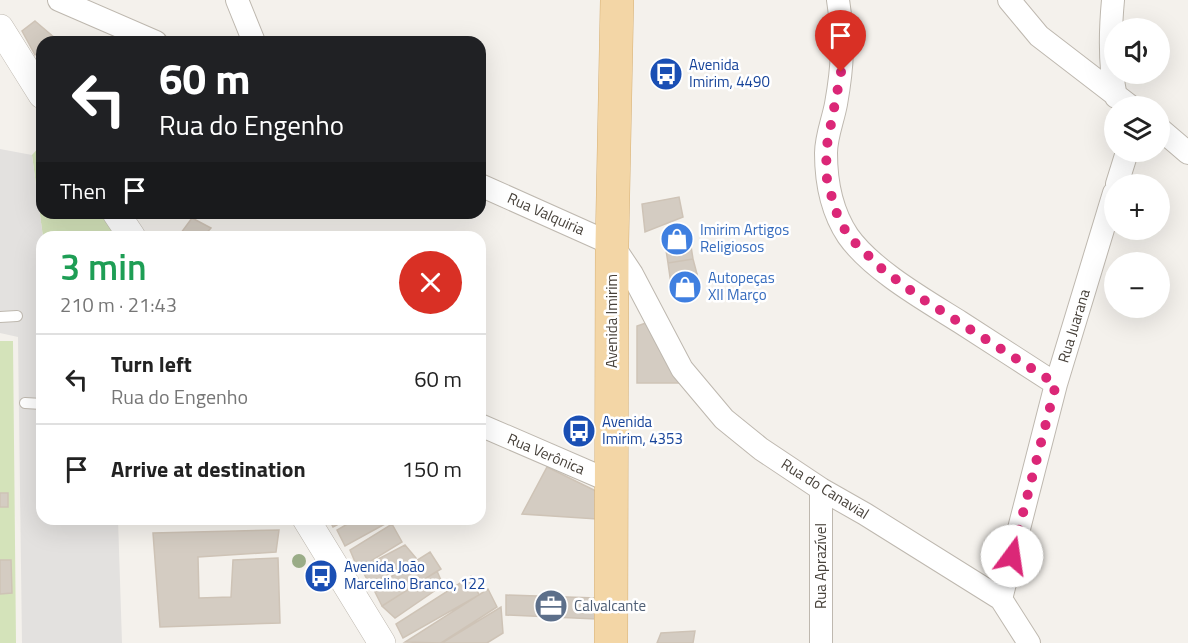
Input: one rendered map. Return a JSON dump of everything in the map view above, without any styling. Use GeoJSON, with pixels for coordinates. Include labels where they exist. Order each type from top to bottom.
{"type":"FeatureCollection","features":[{"type":"Feature","properties":{"kind":"main road","name":"Avenida Imirim"},"geometry":{"type":"LineString","coordinates":[[611,643],[615,1]]}},
{"type":"Feature","properties":{"kind":"street"},"geometry":{"type":"LineString","coordinates":[[59,0],[142,36]]}},
{"type":"Feature","properties":{"kind":"street"},"geometry":{"type":"LineString","coordinates":[[237,0],[252,36]]}},
{"type":"Feature","properties":{"kind":"street"},"geometry":{"type":"LineString","coordinates":[[838,0],[843,30],[843,56],[836,106],[826,150],[827,181],[837,214],[848,236],[882,269],[921,298],[1056,384]]}},
{"type":"Feature","properties":{"kind":"street"},"geometry":{"type":"LineString","coordinates":[[1009,0],[1039,36],[1117,96]]}},
{"type":"Feature","properties":{"kind":"street"},"geometry":{"type":"LineString","coordinates":[[1113,0],[1112,77],[1121,96]]}},
{"type":"Feature","properties":{"kind":"street"},"geometry":{"type":"LineString","coordinates":[[0,28],[36,85]]}},
{"type":"Feature","properties":{"kind":"street"},"geometry":{"type":"LineString","coordinates":[[1170,138],[1188,153]]}},
{"type":"Feature","properties":{"kind":"street","name":"Rua Valquiria"},"geometry":{"type":"LineString","coordinates":[[486,188],[612,243]]}},
{"type":"Feature","properties":{"kind":"street","name":"Rua Juarana"},"geometry":{"type":"LineString","coordinates":[[1001,599],[1056,384],[1104,226]]}},
{"type":"Feature","properties":{"kind":"street","name":"Rua do Canavial"},"geometry":{"type":"LineString","coordinates":[[612,243],[632,274],[682,369],[724,419],[761,449],[821,489],[1001,599],[1029,643]]}},
{"type":"Feature","properties":{"kind":"street"},"geometry":{"type":"LineString","coordinates":[[612,317],[634,307],[648,308]]}},
{"type":"Feature","properties":{"kind":"street","name":"Rua Verônica"},"geometry":{"type":"LineString","coordinates":[[486,428],[612,482]]}},
{"type":"Feature","properties":{"kind":"street","name":"Rua Aprazível"},"geometry":{"type":"LineString","coordinates":[[821,489],[821,643]]}},
{"type":"Feature","properties":{"kind":"street"},"geometry":{"type":"LineString","coordinates":[[310,525],[382,643]]}},
{"type":"Feature","properties":{"kind":"lane"},"geometry":{"type":"LineString","coordinates":[[0,317],[17,316]]}},
{"type":"Feature","properties":{"kind":"lane"},"geometry":{"type":"LineString","coordinates":[[25,403],[36,404]]}},
{"type":"Feature","properties":{"kind":"green space"},"geometry":{"type":"Polygon","coordinates":[[[36,151],[36,185],[32,155],[36,151]]]}},
{"type":"Feature","properties":{"kind":"green space"},"geometry":{"type":"Polygon","coordinates":[[[41,219],[109,219],[116,231],[42,231],[41,219]]]}},
{"type":"Feature","properties":{"kind":"green space"},"geometry":{"type":"Polygon","coordinates":[[[0,341],[13,341],[16,643],[0,643],[0,341]]]}},
{"type":"Feature","properties":{"kind":"shaded area"},"geometry":{"type":"Polygon","coordinates":[[[0,149],[32,155],[36,185],[36,219],[41,219],[42,231],[36,231],[36,525],[118,525],[122,643],[22,643],[18,337],[0,333],[0,149]]]}},
{"type":"Feature","properties":{"kind":"building"},"geometry":{"type":"Polygon","coordinates":[[[35,21],[52,36],[36,36],[35,55],[22,31],[35,21]]]}},
{"type":"Feature","properties":{"kind":"building"},"geometry":{"type":"Polygon","coordinates":[[[679,197],[683,217],[645,232],[642,204],[679,197]]]}},
{"type":"Feature","properties":{"kind":"building"},"geometry":{"type":"Polygon","coordinates":[[[191,219],[211,228],[208,231],[182,231],[191,219]]]}},
{"type":"Feature","properties":{"kind":"building","name":"Imirim Artigos Religiosos"},"geometry":{"type":"Polygon","coordinates":[[[687,228],[691,246],[666,250],[663,232],[687,228]]]}},
{"type":"Feature","properties":{"kind":"building"},"geometry":{"type":"Polygon","coordinates":[[[691,246],[693,259],[668,263],[666,250],[691,246]]]}},
{"type":"Feature","properties":{"kind":"building"},"geometry":{"type":"Polygon","coordinates":[[[693,259],[697,274],[671,284],[668,263],[693,259]]]}},
{"type":"Feature","properties":{"kind":"building","name":"Autopeças XII Março"},"geometry":{"type":"Polygon","coordinates":[[[697,274],[700,289],[674,298],[671,284],[697,274]]]}},
{"type":"Feature","properties":{"kind":"building"},"geometry":{"type":"Polygon","coordinates":[[[646,323],[682,383],[637,383],[637,326],[646,323]]]}},
{"type":"Feature","properties":{"kind":"building"},"geometry":{"type":"Polygon","coordinates":[[[547,467],[598,492],[597,519],[522,514],[547,467]]]}},
{"type":"Feature","properties":{"kind":"building"},"geometry":{"type":"Polygon","coordinates":[[[0,493],[8,493],[8,507],[0,507],[0,493]]]}},
{"type":"Feature","properties":{"kind":"building"},"geometry":{"type":"Polygon","coordinates":[[[346,525],[383,525],[345,546],[337,530],[346,525]]]}},
{"type":"Feature","properties":{"kind":"building"},"geometry":{"type":"Polygon","coordinates":[[[390,525],[402,542],[358,569],[350,550],[390,525]]]}},
{"type":"Feature","properties":{"kind":"building"},"geometry":{"type":"Polygon","coordinates":[[[279,530],[276,552],[198,557],[199,598],[231,597],[233,560],[278,558],[280,623],[160,627],[153,533],[279,530]]]}},
{"type":"Feature","properties":{"kind":"building"},"geometry":{"type":"Polygon","coordinates":[[[405,545],[416,558],[370,585],[361,568],[405,545]]]}},
{"type":"Feature","properties":{"kind":"building"},"geometry":{"type":"Polygon","coordinates":[[[430,552],[441,569],[382,606],[373,588],[430,552]]]}},
{"type":"Feature","properties":{"kind":"building"},"geometry":{"type":"Polygon","coordinates":[[[0,560],[11,560],[12,593],[0,594],[0,560]]]}},
{"type":"Feature","properties":{"kind":"building"},"geometry":{"type":"Polygon","coordinates":[[[437,571],[443,585],[395,618],[382,606],[437,571]]]}},
{"type":"Feature","properties":{"kind":"building"},"geometry":{"type":"Polygon","coordinates":[[[471,576],[479,595],[403,638],[396,624],[471,576]]]}},
{"type":"Feature","properties":{"kind":"building"},"geometry":{"type":"Polygon","coordinates":[[[488,589],[497,607],[441,643],[405,642],[488,589]]]}},
{"type":"Feature","properties":{"kind":"building","name":"Calvalcante"},"geometry":{"type":"Polygon","coordinates":[[[506,595],[596,598],[596,619],[506,615],[506,595]]]}},
{"type":"Feature","properties":{"kind":"building"},"geometry":{"type":"Polygon","coordinates":[[[501,607],[503,633],[487,643],[442,643],[501,607]]]}},
{"type":"Feature","properties":{"kind":"building"},"geometry":{"type":"Polygon","coordinates":[[[695,631],[693,643],[657,643],[661,633],[695,631]]]}},
{"type":"Feature","properties":{"kind":"place","name":"Avenida Imirim, 4490"},"geometry":{"type":"Point","coordinates":[666,74]}},
{"type":"Feature","properties":{"kind":"place","name":"Imirim Artigos Religiosos"},"geometry":{"type":"Point","coordinates":[677,239]}},
{"type":"Feature","properties":{"kind":"place","name":"Autopeças XII Março"},"geometry":{"type":"Point","coordinates":[685,287]}},
{"type":"Feature","properties":{"kind":"place","name":"Avenida Imirim, 4353"},"geometry":{"type":"Point","coordinates":[579,431]}},
{"type":"Feature","properties":{"kind":"place","name":"Avenida João Marcelino Branco, 122"},"geometry":{"type":"Point","coordinates":[321,576]}},
{"type":"Feature","properties":{"kind":"place","name":"Calvalcante"},"geometry":{"type":"Point","coordinates":[551,606]}},
{"type":"Feature","properties":{"kind":"route"},"geometry":{"type":"LineString","coordinates":[[841,72],[826,150],[827,181],[837,214],[848,236],[882,269],[921,298],[1056,384],[1012,556]]}}]}
